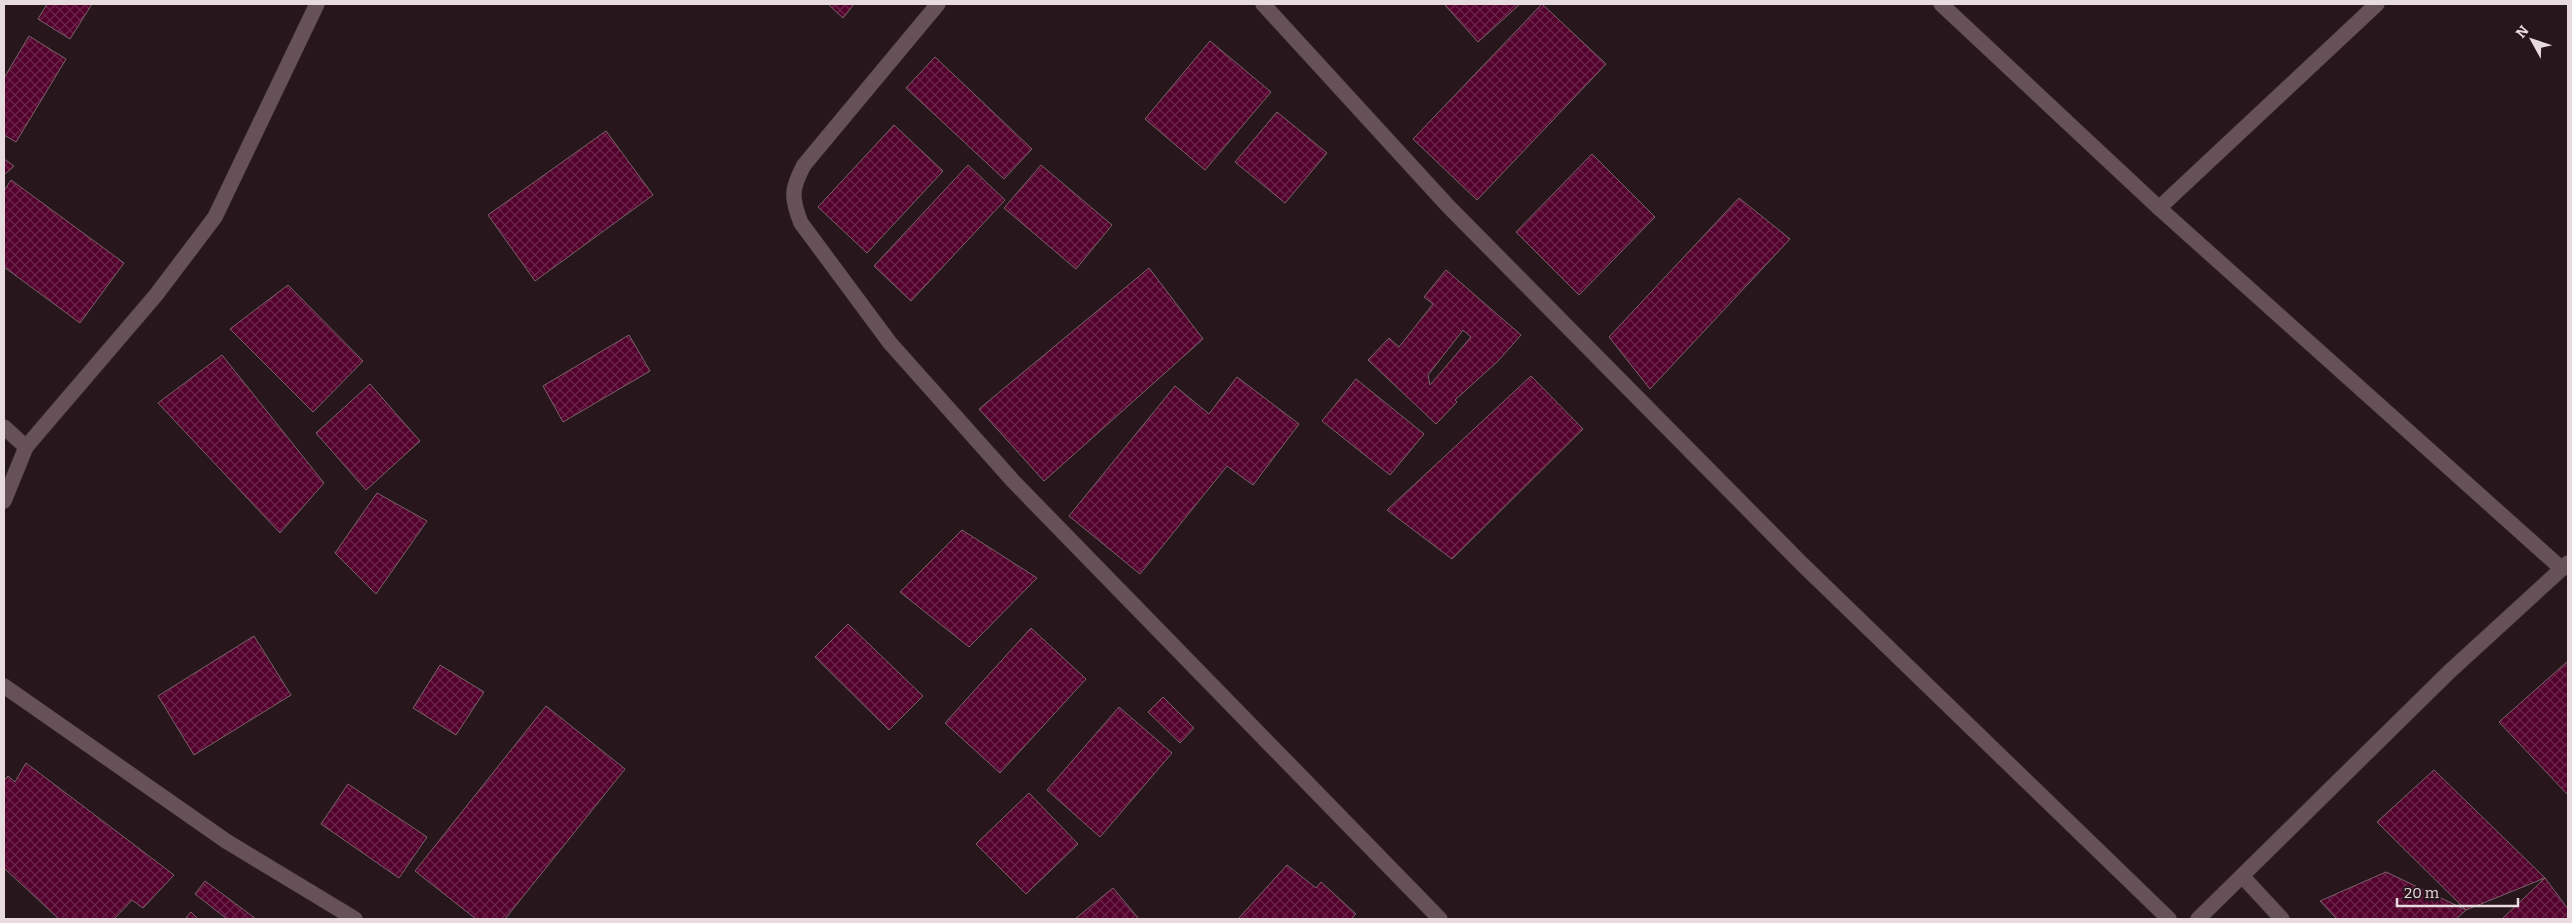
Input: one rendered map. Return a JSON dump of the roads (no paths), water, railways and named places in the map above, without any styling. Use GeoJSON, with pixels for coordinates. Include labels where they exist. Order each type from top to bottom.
{"type":"FeatureCollection","features":[{"type":"Feature","properties":{"kind":"street"},"geometry":{"type":"LineString","coordinates":[[4,501],[26,447],[156,295],[215,217],[317,4]]}},
{"type":"Feature","properties":{"kind":"street"},"geometry":{"type":"LineString","coordinates":[[938,4],[804,165],[793,185],[794,205],[801,223],[890,343],[1013,481],[1432,917]]}},
{"type":"Feature","properties":{"kind":"street"},"geometry":{"type":"LineString","coordinates":[[1263,4],[1448,206],[1774,536],[2169,919]]}},
{"type":"Feature","properties":{"kind":"street"},"geometry":{"type":"LineString","coordinates":[[1941,4],[2159,208],[2565,566],[2449,672],[2243,877],[2198,919]]}},
{"type":"Feature","properties":{"kind":"street"},"geometry":{"type":"LineString","coordinates":[[2159,208],[2377,4]]}},
{"type":"Feature","properties":{"kind":"street"},"geometry":{"type":"LineString","coordinates":[[4,427],[26,447]]}},
{"type":"Feature","properties":{"kind":"street"},"geometry":{"type":"LineString","coordinates":[[4,686],[226,841],[355,919]]}},
{"type":"Feature","properties":{"kind":"street"},"geometry":{"type":"LineString","coordinates":[[2243,877],[2282,919]]}}]}
